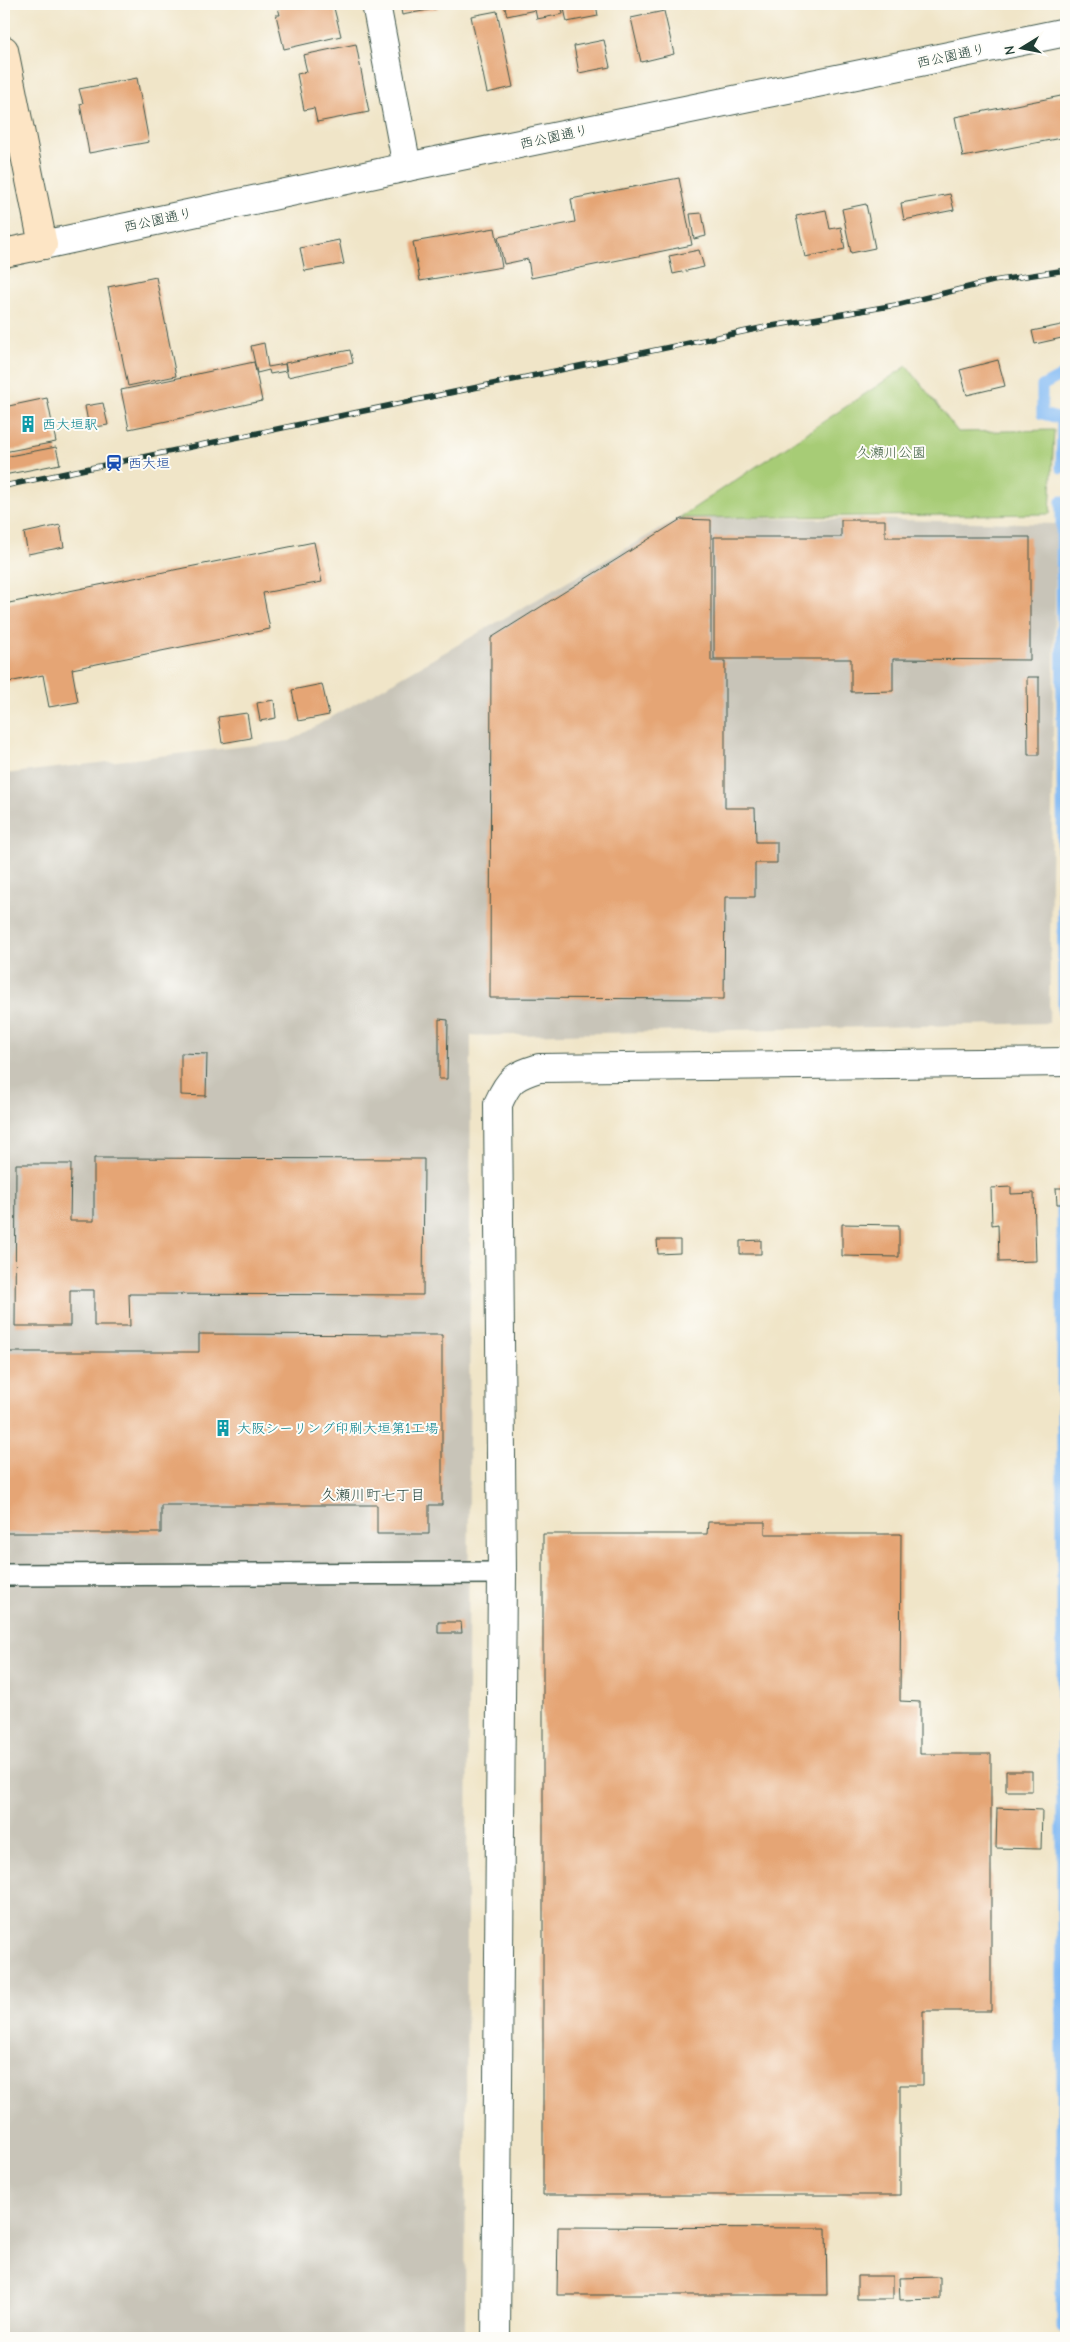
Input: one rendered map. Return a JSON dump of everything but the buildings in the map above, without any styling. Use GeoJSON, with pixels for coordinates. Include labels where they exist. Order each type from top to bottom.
{"type":"FeatureCollection","features":[{"type":"Feature","properties":{"kind":"main road"},"geometry":{"type":"LineString","coordinates":[[4,50],[43,245],[4,254]]}},
{"type":"Feature","properties":{"kind":"street"},"geometry":{"type":"LineString","coordinates":[[376,4],[407,167]]}},
{"type":"Feature","properties":{"kind":"street","name":"西公園通り"},"geometry":{"type":"LineString","coordinates":[[43,245],[407,167],[1066,32]]}},
{"type":"Feature","properties":{"kind":"street"},"geometry":{"type":"LineString","coordinates":[[496,2338],[502,1573],[498,1104],[504,1090],[516,1076],[539,1068],[1066,1062]]}},
{"type":"Feature","properties":{"kind":"lane"},"geometry":{"type":"LineString","coordinates":[[4,1576],[502,1573]]}},
{"type":"Feature","properties":{"kind":"shaded area"},"geometry":{"type":"Polygon","coordinates":[[[679,518],[861,519],[1056,524],[1049,1023],[471,1036],[465,2338],[4,2338],[4,774],[290,741],[679,518]]]}},
{"type":"Feature","properties":{"kind":"green space","name":"久瀬川公園"},"geometry":{"type":"Polygon","coordinates":[[[907,366],[958,432],[1054,430],[1050,514],[679,518],[907,366]]]}},
{"type":"Feature","properties":{"kind":"waterway"},"geometry":{"type":"LineString","coordinates":[[1061,468],[1062,419],[1042,414],[1042,386],[1066,373]]}},
{"type":"Feature","properties":{"kind":"waterway"},"geometry":{"type":"LineString","coordinates":[[1061,501],[1063,1013]]}},
{"type":"Feature","properties":{"kind":"waterway"},"geometry":{"type":"LineString","coordinates":[[1062,1208],[1062,2327]]}},
{"type":"Feature","properties":{"kind":"railway"},"geometry":{"type":"LineString","coordinates":[[4,486],[766,327],[896,305],[993,281],[1066,270]]}},
{"type":"Feature","properties":{"kind":"place","name":"西大垣駅"},"geometry":{"type":"Point","coordinates":[28,424]}},
{"type":"Feature","properties":{"kind":"place","name":"西大垣"},"geometry":{"type":"Point","coordinates":[114,463]}},
{"type":"Feature","properties":{"kind":"place","name":"大阪シーリング印刷大垣第1工場"},"geometry":{"type":"Point","coordinates":[223,1428]}},
{"type":"Feature","properties":{"kind":"district","name":"久瀬川町七丁目"},"geometry":{"type":"Point","coordinates":[373,1495]}}]}
